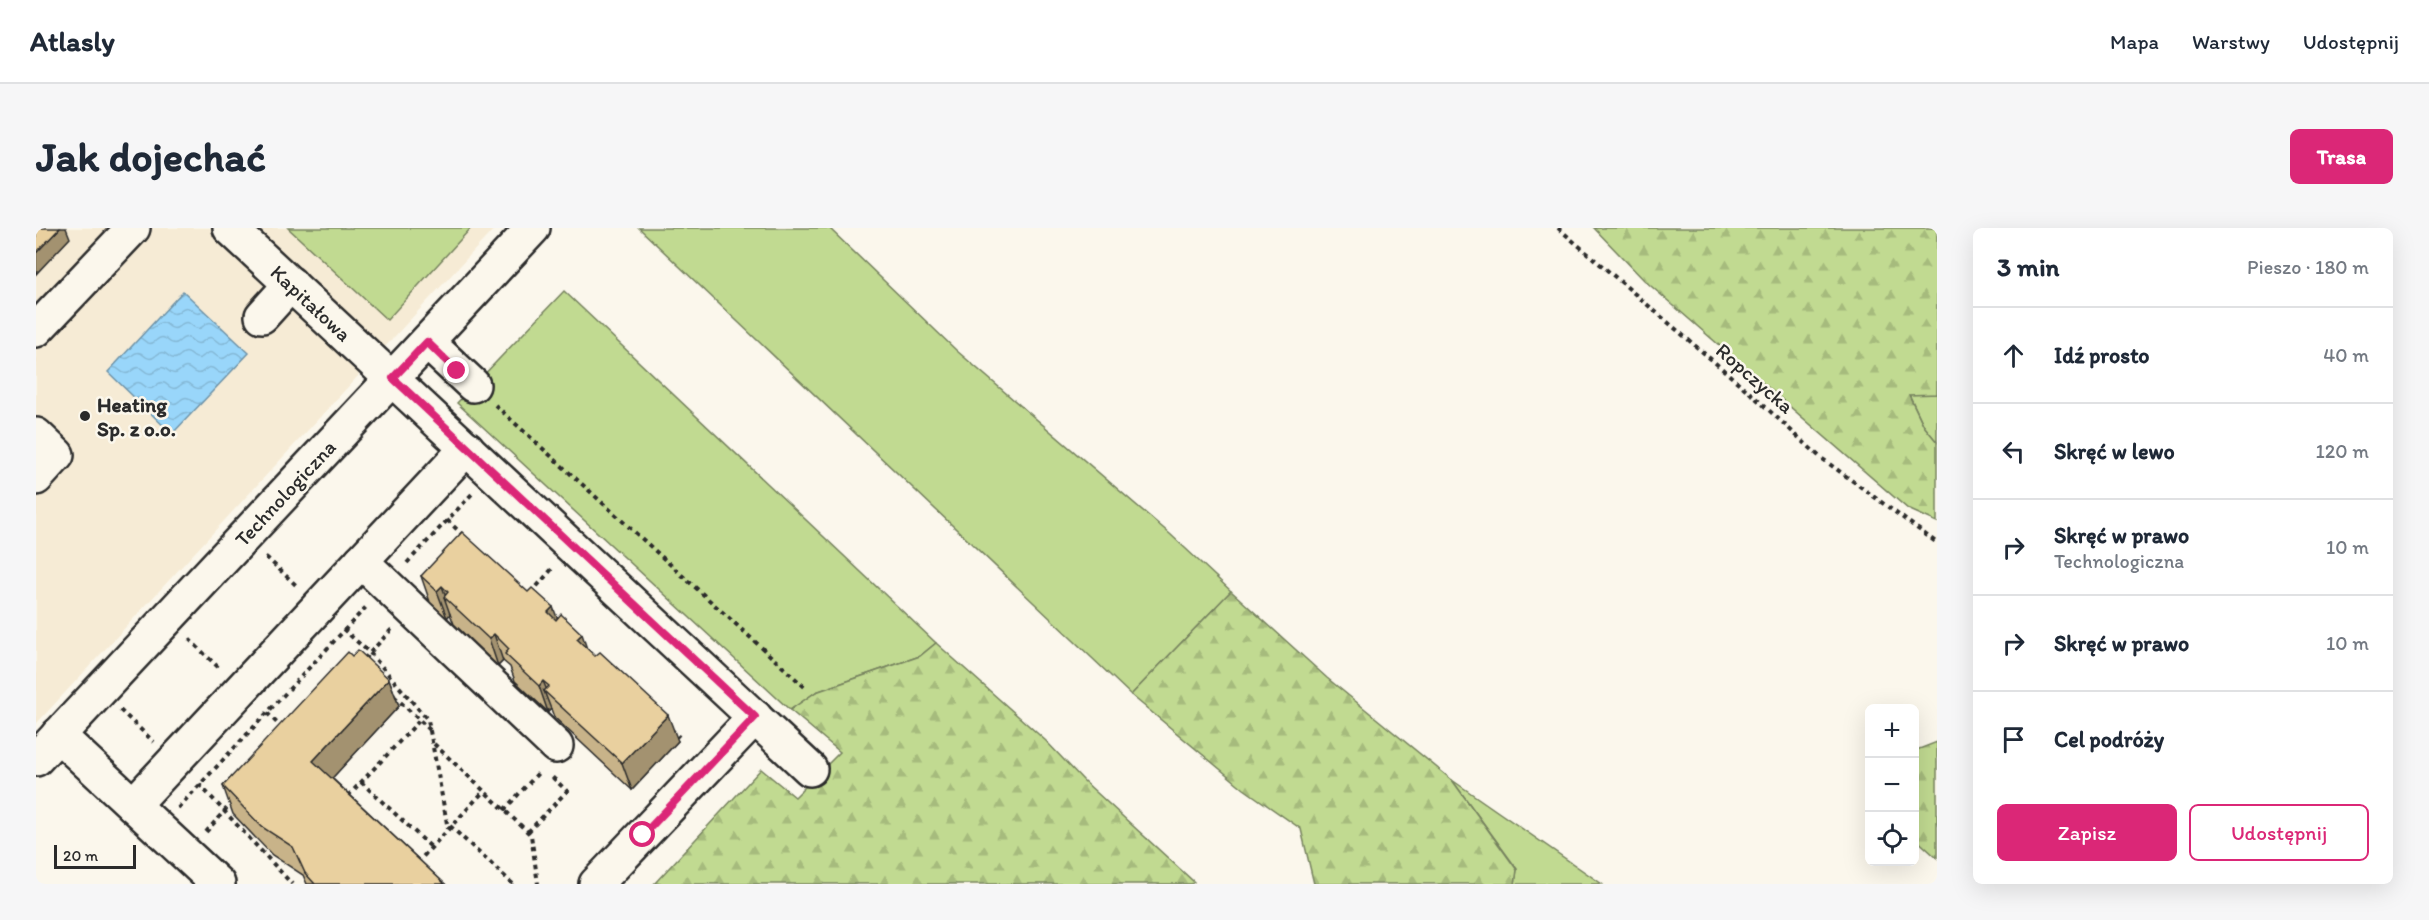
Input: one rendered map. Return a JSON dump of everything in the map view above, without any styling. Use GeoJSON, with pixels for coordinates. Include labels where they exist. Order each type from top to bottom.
{"type":"FeatureCollection","features":[{"type":"Feature","properties":{"kind":"street"},"geometry":{"type":"LineString","coordinates":[[36,330],[133,228]]}},
{"type":"Feature","properties":{"kind":"street","name":"Kapitałowa"},"geometry":{"type":"LineString","coordinates":[[230,228],[810,769]]}},
{"type":"Feature","properties":{"kind":"street","name":"Technologiczna"},"geometry":{"type":"LineString","coordinates":[[45,743],[533,228]]}},
{"type":"Feature","properties":{"kind":"street"},"geometry":{"type":"LineString","coordinates":[[262,316],[291,284]]}},
{"type":"Feature","properties":{"kind":"street"},"geometry":{"type":"LineString","coordinates":[[427,342],[473,385]]}},
{"type":"Feature","properties":{"kind":"street"},"geometry":{"type":"LineString","coordinates":[[36,435],[57,455],[36,478]]}},
{"type":"Feature","properties":{"kind":"street"},"geometry":{"type":"LineString","coordinates":[[133,805],[467,448]]}},
{"type":"Feature","properties":{"kind":"street"},"geometry":{"type":"LineString","coordinates":[[361,561],[553,761]]}},
{"type":"Feature","properties":{"kind":"street"},"geometry":{"type":"LineString","coordinates":[[596,884],[755,717]]}},
{"type":"Feature","properties":{"kind":"street"},"geometry":{"type":"LineString","coordinates":[[45,743],[133,805],[218,884]]}},
{"type":"Feature","properties":{"kind":"path","name":"Ropczycka"},"geometry":{"type":"LineString","coordinates":[[1558,228],[1748,391],[1820,457],[1937,543]]}},
{"type":"Feature","properties":{"kind":"path"},"geometry":{"type":"LineString","coordinates":[[473,385],[807,689]]}},
{"type":"Feature","properties":{"kind":"path"},"geometry":{"type":"LineString","coordinates":[[159,829],[469,496]]}},
{"type":"Feature","properties":{"kind":"path"},"geometry":{"type":"LineString","coordinates":[[447,520],[472,543]]}},
{"type":"Feature","properties":{"kind":"path"},"geometry":{"type":"LineString","coordinates":[[536,603],[528,595],[550,571]]}},
{"type":"Feature","properties":{"kind":"path"},"geometry":{"type":"LineString","coordinates":[[344,630],[370,653],[428,720],[449,828],[513,884]]}},
{"type":"Feature","properties":{"kind":"path"},"geometry":{"type":"LineString","coordinates":[[359,664],[370,653]]}},
{"type":"Feature","properties":{"kind":"path"},"geometry":{"type":"LineString","coordinates":[[385,688],[430,731]]}},
{"type":"Feature","properties":{"kind":"path"},"geometry":{"type":"LineString","coordinates":[[341,804],[419,720]]}},
{"type":"Feature","properties":{"kind":"path"},"geometry":{"type":"LineString","coordinates":[[662,721],[679,736]]}},
{"type":"Feature","properties":{"kind":"path"},"geometry":{"type":"LineString","coordinates":[[432,743],[531,835],[538,884]]}},
{"type":"Feature","properties":{"kind":"path"},"geometry":{"type":"LineString","coordinates":[[528,832],[567,791],[553,761]]}},
{"type":"Feature","properties":{"kind":"path"},"geometry":{"type":"LineString","coordinates":[[361,782],[431,848]]}},
{"type":"Feature","properties":{"kind":"path"},"geometry":{"type":"LineString","coordinates":[[413,867],[484,791]]}},
{"type":"Feature","properties":{"kind":"path"},"geometry":{"type":"LineString","coordinates":[[186,854],[240,794]]}},
{"type":"Feature","properties":{"kind":"path"},"geometry":{"type":"LineString","coordinates":[[504,810],[514,798]]}},
{"type":"Feature","properties":{"kind":"path"},"geometry":{"type":"LineString","coordinates":[[226,810],[292,884]]}},
{"type":"Feature","properties":{"kind":"shaded area"},"geometry":{"type":"Polygon","coordinates":[[[36,228],[495,228],[36,724],[36,228]]]}},
{"type":"Feature","properties":{"kind":"green space"},"geometry":{"type":"Polygon","coordinates":[[[288,228],[471,228],[387,320],[288,228]]]}},
{"type":"Feature","properties":{"kind":"green space"},"geometry":{"type":"Polygon","coordinates":[[[639,228],[829,228],[957,351],[1170,534],[1231,591],[1131,695],[639,228]]]}},
{"type":"Feature","properties":{"kind":"green space"},"geometry":{"type":"Polygon","coordinates":[[[1594,228],[1937,228],[1937,394],[1909,395],[1924,426],[1937,442],[1937,522],[1908,509],[1644,280],[1594,228]]]}},
{"type":"Feature","properties":{"kind":"green space"},"geometry":{"type":"Polygon","coordinates":[[[564,291],[936,643],[920,656],[816,692],[790,710],[457,403],[564,291]]]}},
{"type":"Feature","properties":{"kind":"green space"},"geometry":{"type":"Polygon","coordinates":[[[1909,394],[1937,394],[1937,442],[1924,426],[1909,394]]]}},
{"type":"Feature","properties":{"kind":"green space"},"geometry":{"type":"Polygon","coordinates":[[[1231,591],[1327,678],[1452,780],[1517,870],[1515,884],[1314,884],[1301,829],[1244,789],[1131,695],[1231,591]]]}},
{"type":"Feature","properties":{"kind":"green space"},"geometry":{"type":"Polygon","coordinates":[[[936,643],[1046,741],[1084,781],[1194,882],[1191,884],[654,884],[761,769],[795,797],[840,752],[790,710],[816,692],[920,656],[936,643]]]}},
{"type":"Feature","properties":{"kind":"green space"},"geometry":{"type":"Polygon","coordinates":[[[1937,742],[1937,858],[1919,842],[1919,749],[1937,742]]]}},
{"type":"Feature","properties":{"kind":"green space"},"geometry":{"type":"Polygon","coordinates":[[[1452,780],[1602,884],[1515,884],[1517,869],[1452,780]]]}},
{"type":"Feature","properties":{"kind":"water"},"geometry":{"type":"Polygon","coordinates":[[[183,291],[249,353],[172,434],[108,372],[183,291]]]}},
{"type":"Feature","properties":{"kind":"building"},"geometry":{"type":"Polygon","coordinates":[[[36,228],[60,228],[36,253],[36,228]]]}},
{"type":"Feature","properties":{"kind":"building"},"geometry":{"type":"Polygon","coordinates":[[[462,532],[528,592],[532,588],[553,607],[548,612],[556,620],[561,614],[582,634],[577,639],[595,656],[600,652],[668,715],[622,763],[544,691],[549,686],[543,681],[539,686],[505,654],[509,649],[494,634],[489,639],[444,597],[448,592],[442,586],[437,591],[421,576],[462,532]]]}},
{"type":"Feature","properties":{"kind":"building"},"geometry":{"type":"Polygon","coordinates":[[[358,650],[389,679],[313,761],[445,884],[315,884],[305,873],[293,847],[262,827],[223,786],[348,652],[352,656],[358,650]]]}},
{"type":"Feature","properties":{"kind":"place","name":"Heating Sp. z o.o."},"geometry":{"type":"Point","coordinates":[85,416]}},
{"type":"Feature","properties":{"kind":"route"},"geometry":{"type":"LineString","coordinates":[[457,371],[427,342],[393,378],[755,717],[643,835]]}}]}
